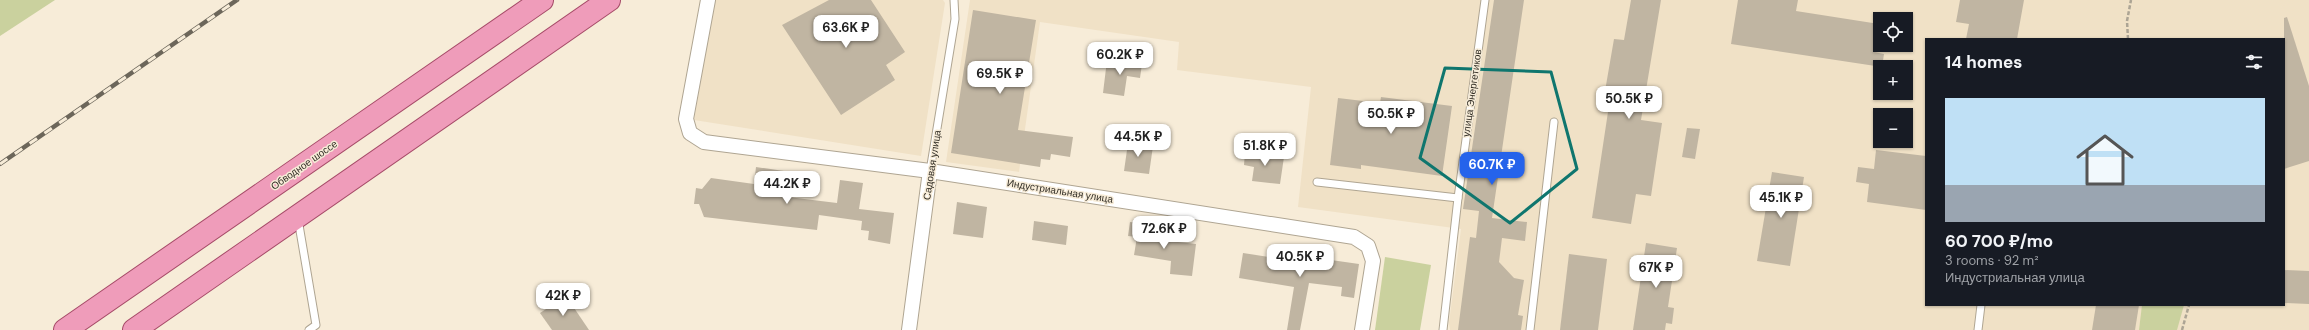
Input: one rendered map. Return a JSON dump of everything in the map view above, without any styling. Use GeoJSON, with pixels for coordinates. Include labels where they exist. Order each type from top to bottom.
{"type":"FeatureCollection","features":[{"type":"Feature","properties":{"kind":"main road","name":"Обводное шоссе"},"geometry":{"type":"LineString","coordinates":[[65,330],[542,0]]}},
{"type":"Feature","properties":{"kind":"main road"},"geometry":{"type":"LineString","coordinates":[[134,330],[609,0]]}},
{"type":"Feature","properties":{"kind":"street","name":"Индустриальная улица"},"geometry":{"type":"LineString","coordinates":[[708,0],[686,119],[690,134],[704,142],[930,171],[1354,237],[1368,246],[1373,261],[1362,330]]}},
{"type":"Feature","properties":{"kind":"street","name":"Садовая улица"},"geometry":{"type":"LineString","coordinates":[[909,330],[930,171]]}},
{"type":"Feature","properties":{"kind":"lane","name":"Садовая улица"},"geometry":{"type":"LineString","coordinates":[[930,171],[955,19],[954,0]]}},
{"type":"Feature","properties":{"kind":"lane","name":"улица Энергетиков"},"geometry":{"type":"LineString","coordinates":[[1443,330],[1458,198],[1485,0]]}},
{"type":"Feature","properties":{"kind":"lane"},"geometry":{"type":"LineString","coordinates":[[1530,330],[1554,122]]}},
{"type":"Feature","properties":{"kind":"lane"},"geometry":{"type":"LineString","coordinates":[[1317,182],[1458,198]]}},
{"type":"Feature","properties":{"kind":"lane"},"geometry":{"type":"LineString","coordinates":[[298,216],[316,325],[309,330]]}},
{"type":"Feature","properties":{"kind":"lane"},"geometry":{"type":"LineString","coordinates":[[1978,330],[1981,306]]}},
{"type":"Feature","properties":{"kind":"path"},"geometry":{"type":"LineString","coordinates":[[2128,38],[2127,21],[2131,0]]}},
{"type":"Feature","properties":{"kind":"path"},"geometry":{"type":"LineString","coordinates":[[2182,330],[2189,306]]}},
{"type":"Feature","properties":{"kind":"highlighted area"},"geometry":{"type":"Polygon","coordinates":[[[1445,68],[1551,72],[1577,169],[1510,223],[1420,158],[1445,68]]]}},
{"type":"Feature","properties":{"kind":"shaded area"},"geometry":{"type":"Polygon","coordinates":[[[715,0],[943,0],[945,3],[921,156],[694,120],[715,0]]]}},
{"type":"Feature","properties":{"kind":"shaded area"},"geometry":{"type":"Polygon","coordinates":[[[970,0],[2309,0],[2309,330],[1450,330],[1449,323],[1461,229],[1298,207],[1311,87],[1177,70],[1179,42],[1040,22],[1019,172],[946,162],[970,0]]]}},
{"type":"Feature","properties":{"kind":"green space"},"geometry":{"type":"Polygon","coordinates":[[[0,0],[55,0],[0,36],[0,0]]]}},
{"type":"Feature","properties":{"kind":"green space"},"geometry":{"type":"Polygon","coordinates":[[[1385,257],[1431,265],[1420,330],[1375,330],[1385,257]]]}},
{"type":"Feature","properties":{"kind":"green space"},"geometry":{"type":"Polygon","coordinates":[[[2142,306],[2184,306],[2177,330],[2139,330],[2142,306]]]}},
{"type":"Feature","properties":{"kind":"building"},"geometry":{"type":"Polygon","coordinates":[[[829,0],[871,0],[905,52],[886,65],[895,80],[841,115],[782,25],[829,0]]]}},
{"type":"Feature","properties":{"kind":"building"},"geometry":{"type":"Polygon","coordinates":[[[1494,0],[1524,0],[1492,218],[1527,222],[1525,241],[1502,238],[1499,262],[1514,278],[1524,280],[1518,315],[1523,316],[1521,330],[1458,330],[1470,237],[1476,238],[1479,211],[1463,209],[1494,0]]]}},
{"type":"Feature","properties":{"kind":"building"},"geometry":{"type":"Polygon","coordinates":[[[1631,0],[1661,0],[1641,120],[1662,123],[1651,196],[1636,194],[1631,224],[1592,218],[1611,92],[1605,91],[1614,39],[1624,40],[1631,0]]]}},
{"type":"Feature","properties":{"kind":"building"},"geometry":{"type":"Polygon","coordinates":[[[1738,0],[1798,0],[1796,11],[1873,23],[1873,52],[1884,54],[1883,60],[1873,60],[1873,66],[1731,44],[1738,0]]]}},
{"type":"Feature","properties":{"kind":"building"},"geometry":{"type":"Polygon","coordinates":[[[1960,0],[2024,0],[2017,38],[1966,38],[1969,24],[1956,22],[1960,0]]]}},
{"type":"Feature","properties":{"kind":"building"},"geometry":{"type":"Polygon","coordinates":[[[973,10],[1036,20],[1018,130],[1073,137],[1070,157],[1051,154],[1050,160],[1041,159],[1040,167],[951,153],[973,10]]]}},
{"type":"Feature","properties":{"kind":"building"},"geometry":{"type":"Polygon","coordinates":[[[2287,17],[2309,86],[2309,161],[2285,169],[2285,38],[2284,18],[2287,17]]]}},
{"type":"Feature","properties":{"kind":"building"},"geometry":{"type":"Polygon","coordinates":[[[1107,60],[1142,64],[1140,78],[1127,76],[1124,96],[1103,93],[1107,60]]]}},
{"type":"Feature","properties":{"kind":"building"},"geometry":{"type":"Polygon","coordinates":[[[1381,97],[1452,106],[1442,176],[1361,165],[1361,169],[1330,165],[1338,98],[1380,103],[1381,97]]]}},
{"type":"Feature","properties":{"kind":"building"},"geometry":{"type":"Polygon","coordinates":[[[1687,128],[1700,129],[1695,159],[1682,157],[1687,128]]]}},
{"type":"Feature","properties":{"kind":"building"},"geometry":{"type":"Polygon","coordinates":[[[1128,143],[1153,146],[1149,174],[1124,171],[1128,143]]]}},
{"type":"Feature","properties":{"kind":"building"},"geometry":{"type":"Polygon","coordinates":[[[1876,150],[1925,156],[1925,210],[1867,202],[1869,184],[1856,182],[1858,167],[1874,169],[1876,150]]]}},
{"type":"Feature","properties":{"kind":"building"},"geometry":{"type":"Polygon","coordinates":[[[1245,152],[1284,157],[1280,184],[1252,181],[1254,167],[1244,165],[1245,152]]]}},
{"type":"Feature","properties":{"kind":"building"},"geometry":{"type":"Polygon","coordinates":[[[756,167],[784,171],[780,196],[837,203],[840,180],[863,183],[859,209],[894,213],[890,244],[868,240],[869,231],[861,230],[862,221],[819,215],[817,230],[704,217],[699,204],[694,204],[696,188],[702,189],[711,178],[754,184],[756,167]]]}},
{"type":"Feature","properties":{"kind":"building"},"geometry":{"type":"Polygon","coordinates":[[[1772,172],[1804,177],[1790,266],[1757,261],[1772,172]]]}},
{"type":"Feature","properties":{"kind":"building"},"geometry":{"type":"Polygon","coordinates":[[[957,202],[987,207],[983,238],[953,234],[957,202]]]}},
{"type":"Feature","properties":{"kind":"building"},"geometry":{"type":"Polygon","coordinates":[[[1034,221],[1068,226],[1066,245],[1032,240],[1034,221]]]}},
{"type":"Feature","properties":{"kind":"building"},"geometry":{"type":"Polygon","coordinates":[[[1130,222],[1153,225],[1151,239],[1196,244],[1192,276],[1170,274],[1171,261],[1134,255],[1137,237],[1128,236],[1130,222]]]}},
{"type":"Feature","properties":{"kind":"building"},"geometry":{"type":"Polygon","coordinates":[[[1646,243],[1677,248],[1668,307],[1674,308],[1672,324],[1666,323],[1665,330],[1633,330],[1646,243]]]}},
{"type":"Feature","properties":{"kind":"building"},"geometry":{"type":"Polygon","coordinates":[[[1243,253],[1302,262],[1303,256],[1359,264],[1354,298],[1341,296],[1342,287],[1309,283],[1300,330],[1287,330],[1294,287],[1239,278],[1243,253]]]}},
{"type":"Feature","properties":{"kind":"building"},"geometry":{"type":"Polygon","coordinates":[[[1569,254],[1607,259],[1598,330],[1560,330],[1569,254]]]}},
{"type":"Feature","properties":{"kind":"building"},"geometry":{"type":"Polygon","coordinates":[[[2285,270],[2309,271],[2309,304],[2285,303],[2285,270]]]}},
{"type":"Feature","properties":{"kind":"building"},"geometry":{"type":"Polygon","coordinates":[[[566,296],[589,330],[552,330],[540,313],[566,296]]]}},
{"type":"Feature","properties":{"kind":"building"},"geometry":{"type":"Polygon","coordinates":[[[2096,306],[2139,306],[2135,330],[2092,330],[2096,306]]]}},
{"type":"Feature","properties":{"kind":"railway"},"geometry":{"type":"LineString","coordinates":[[0,164],[237,0]]}}]}
